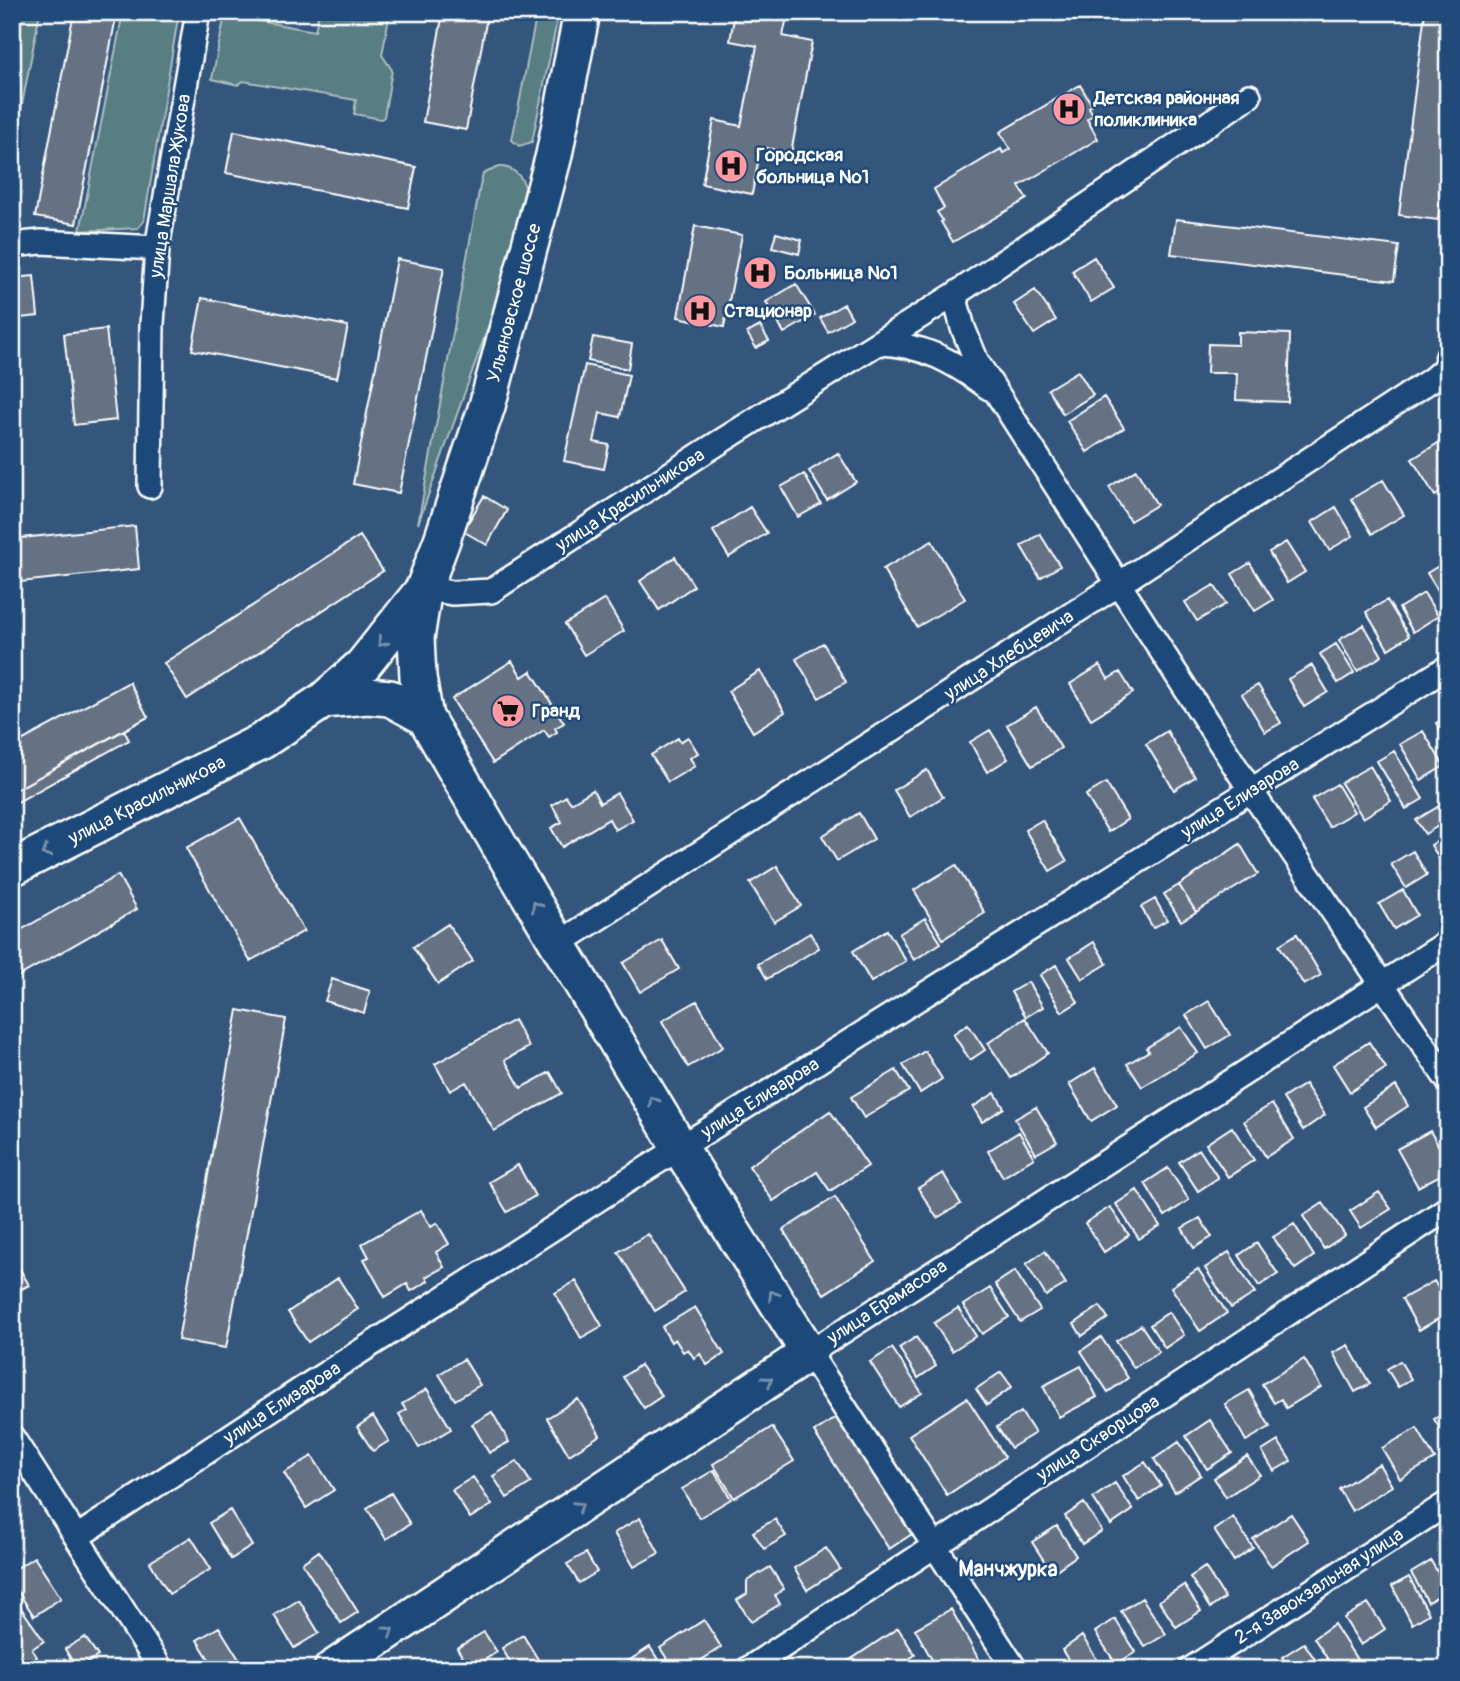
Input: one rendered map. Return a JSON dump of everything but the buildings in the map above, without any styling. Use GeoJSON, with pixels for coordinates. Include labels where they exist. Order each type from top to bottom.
{"type":"FeatureCollection","features":[{"type":"Feature","properties":{"kind":"main road","name":"Ульяновское шоссе"},"geometry":{"type":"LineString","coordinates":[[424,588],[487,406],[554,155],[582,12]]}},
{"type":"Feature","properties":{"kind":"main road","name":"улица Красильникова"},"geometry":{"type":"LineString","coordinates":[[12,868],[262,741],[324,700],[363,665],[424,588]]}},
{"type":"Feature","properties":{"kind":"main road"},"geometry":{"type":"LineString","coordinates":[[424,588],[416,638],[418,677],[425,717],[680,1148],[809,1353]]}},
{"type":"Feature","properties":{"kind":"main road"},"geometry":{"type":"LineString","coordinates":[[324,700],[367,696],[390,698],[425,717]]}},
{"type":"Feature","properties":{"kind":"main road","name":"улица Ерамасова"},"geometry":{"type":"LineString","coordinates":[[332,1669],[809,1353]]}},
{"type":"Feature","properties":{"kind":"street","name":"улица Маршала Жукова"},"geometry":{"type":"LineString","coordinates":[[150,486],[152,324],[157,248],[198,12]]}},
{"type":"Feature","properties":{"kind":"street","name":"улица Красильникова"},"geometry":{"type":"LineString","coordinates":[[424,588],[452,593],[491,591],[704,452],[954,295],[1249,96]]}},
{"type":"Feature","properties":{"kind":"street"},"geometry":{"type":"LineString","coordinates":[[12,246],[41,242],[157,248]]}},
{"type":"Feature","properties":{"kind":"street"},"geometry":{"type":"LineString","coordinates":[[954,295],[963,328],[977,362],[997,394],[1251,791],[1448,1081]]}},
{"type":"Feature","properties":{"kind":"street"},"geometry":{"type":"LineString","coordinates":[[878,343],[901,344],[931,352],[997,394]]}},
{"type":"Feature","properties":{"kind":"street","name":"улица Хлебцевича"},"geometry":{"type":"LineString","coordinates":[[558,944],[1431,380],[1444,369],[1448,356]]}},
{"type":"Feature","properties":{"kind":"street","name":"улица Елизарова"},"geometry":{"type":"LineString","coordinates":[[77,1538],[311,1383],[680,1148],[1448,667]]}},
{"type":"Feature","properties":{"kind":"street","name":"улица Ерамасова"},"geometry":{"type":"LineString","coordinates":[[809,1353],[1448,942]]}},
{"type":"Feature","properties":{"kind":"street","name":"улица Скворцова"},"geometry":{"type":"LineString","coordinates":[[748,1669],[1448,1208]]}},
{"type":"Feature","properties":{"kind":"street"},"geometry":{"type":"LineString","coordinates":[[809,1353],[1015,1669]]}},
{"type":"Feature","properties":{"kind":"street"},"geometry":{"type":"LineString","coordinates":[[12,1437],[161,1669]]}},
{"type":"Feature","properties":{"kind":"street","name":"2-я Завокзальная улица"},"geometry":{"type":"LineString","coordinates":[[1191,1669],[1448,1503]]}},
{"type":"Feature","properties":{"kind":"green space"},"geometry":{"type":"Polygon","coordinates":[[[12,12],[40,12],[12,156],[12,12]]]}},
{"type":"Feature","properties":{"kind":"green space"},"geometry":{"type":"Polygon","coordinates":[[[123,12],[179,12],[144,221],[138,228],[80,231],[123,12]]]}},
{"type":"Feature","properties":{"kind":"green space"},"geometry":{"type":"Polygon","coordinates":[[[319,12],[390,12],[382,55],[392,70],[384,117],[381,119],[354,114],[356,100],[243,81],[238,85],[212,79],[225,15],[315,31],[319,12]]]}},
{"type":"Feature","properties":{"kind":"green space"},"geometry":{"type":"Polygon","coordinates":[[[537,12],[559,12],[532,142],[519,146],[512,140],[537,12]]]}},
{"type":"Feature","properties":{"kind":"green space"},"geometry":{"type":"Polygon","coordinates":[[[498,167],[515,172],[525,187],[505,279],[418,524],[480,186],[483,174],[498,167]]]}},
{"type":"Feature","properties":{"kind":"place","name":"Детская районная поликлиника"},"geometry":{"type":"Point","coordinates":[1069,109]}},
{"type":"Feature","properties":{"kind":"place","name":"Городская больница №1"},"geometry":{"type":"Point","coordinates":[731,166]}},
{"type":"Feature","properties":{"kind":"place","name":"Больница №1"},"geometry":{"type":"Point","coordinates":[760,273]}},
{"type":"Feature","properties":{"kind":"place","name":"Стационар"},"geometry":{"type":"Point","coordinates":[700,311]}},
{"type":"Feature","properties":{"kind":"place","name":"Гранд"},"geometry":{"type":"Point","coordinates":[508,711]}},
{"type":"Feature","properties":{"kind":"district","name":"Манчжурка"},"geometry":{"type":"Point","coordinates":[1008,1569]}}]}
